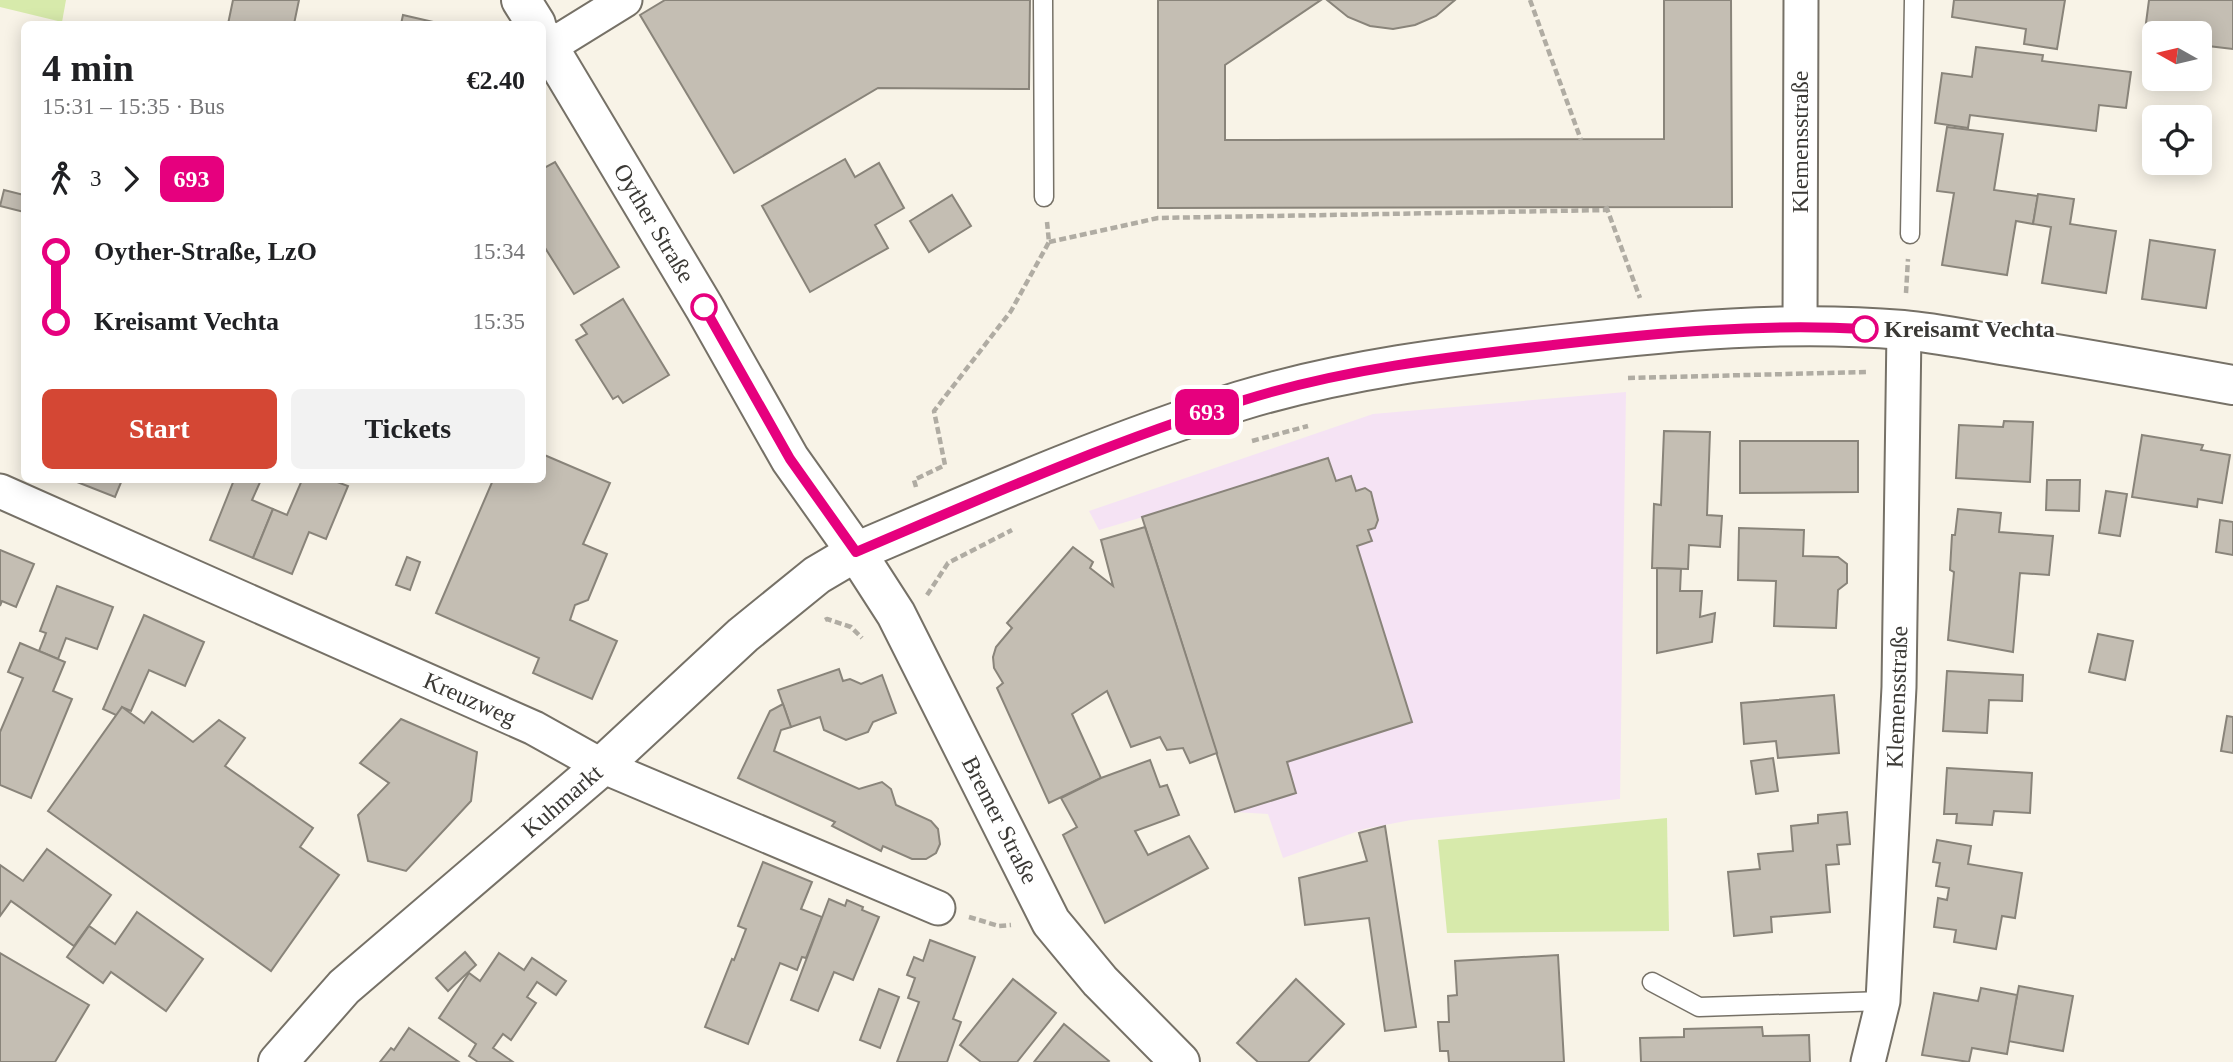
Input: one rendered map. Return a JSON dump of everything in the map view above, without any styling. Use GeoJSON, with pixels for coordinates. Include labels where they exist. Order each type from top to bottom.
{"type":"FeatureCollection","features":[{"type":"Feature","properties":{"kind":"main road","name":"Oyther Straße"},"geometry":{"type":"LineString","coordinates":[[521,0],[533,21]]}},
{"type":"Feature","properties":{"kind":"main road","name":"Oyther Straße"},"geometry":{"type":"LineString","coordinates":[[546,43],[704,307],[790,459],[856,552]]}},
{"type":"Feature","properties":{"kind":"main road","name":"Kuhmarkt"},"geometry":{"type":"LineString","coordinates":[[278,1062],[344,987],[602,766],[743,635],[817,575],[856,552],[1146,433],[1243,400],[1367,369],[1465,354],[1653,334],[1800,326],[1904,330],[2233,385]]}},
{"type":"Feature","properties":{"kind":"main road","name":"Bremer Straße"},"geometry":{"type":"LineString","coordinates":[[856,552],[901,623],[1051,922],[1100,981],[1180,1062]]}},
{"type":"Feature","properties":{"kind":"street"},"geometry":{"type":"LineString","coordinates":[[546,34],[625,0]]}},
{"type":"Feature","properties":{"kind":"street","name":"Klemensstraße"},"geometry":{"type":"LineString","coordinates":[[1800,326],[1801,0]]}},
{"type":"Feature","properties":{"kind":"street","name":"Klemensstraße"},"geometry":{"type":"LineString","coordinates":[[1868,1062],[1883,1001],[1899,687],[1904,330]]}},
{"type":"Feature","properties":{"kind":"street","name":"Kreuzweg"},"geometry":{"type":"LineString","coordinates":[[0,491],[534,727],[602,766],[938,908]]}},
{"type":"Feature","properties":{"kind":"lane"},"geometry":{"type":"LineString","coordinates":[[1043,0],[1044,197]]}},
{"type":"Feature","properties":{"kind":"lane"},"geometry":{"type":"LineString","coordinates":[[1910,234],[1914,0]]}},
{"type":"Feature","properties":{"kind":"lane"},"geometry":{"type":"LineString","coordinates":[[1652,982],[1699,1007],[1883,1001]]}},
{"type":"Feature","properties":{"kind":"path"},"geometry":{"type":"LineString","coordinates":[[1530,0],[1581,139]]}},
{"type":"Feature","properties":{"kind":"path"},"geometry":{"type":"LineString","coordinates":[[948,563],[927,522],[914,480],[945,465],[934,411],[1011,311],[1049,242],[1044,197]]}},
{"type":"Feature","properties":{"kind":"path"},"geometry":{"type":"LineString","coordinates":[[1049,242],[1158,218],[1607,208],[1653,334]]}},
{"type":"Feature","properties":{"kind":"path"},"geometry":{"type":"LineString","coordinates":[[1904,330],[1910,234]]}},
{"type":"Feature","properties":{"kind":"path"},"geometry":{"type":"LineString","coordinates":[[1623,378],[1904,371]]}},
{"type":"Feature","properties":{"kind":"path"},"geometry":{"type":"LineString","coordinates":[[1240,444],[1315,424]]}},
{"type":"Feature","properties":{"kind":"path"},"geometry":{"type":"LineString","coordinates":[[901,623],[931,592],[948,563],[1023,525]]}},
{"type":"Feature","properties":{"kind":"path"},"geometry":{"type":"LineString","coordinates":[[938,908],[999,926],[1051,922]]}},
{"type":"Feature","properties":{"kind":"shaded area"},"geometry":{"type":"Polygon","coordinates":[[[1626,392],[1620,799],[1411,820],[1364,829],[1283,858],[1268,814],[1235,812],[1143,517],[1099,530],[1089,511],[1373,414],[1626,392]]]}},
{"type":"Feature","properties":{"kind":"green space"},"geometry":{"type":"Polygon","coordinates":[[[0,0],[66,0],[62,21],[0,7],[0,0]]]}},
{"type":"Feature","properties":{"kind":"green space"},"geometry":{"type":"Polygon","coordinates":[[[1667,818],[1669,931],[1447,933],[1438,840],[1667,818]]]}},
{"type":"Feature","properties":{"kind":"building"},"geometry":{"type":"Polygon","coordinates":[[[233,0],[299,0],[295,21],[229,21],[233,0]]]}},
{"type":"Feature","properties":{"kind":"building"},"geometry":{"type":"Polygon","coordinates":[[[665,0],[1030,0],[1029,89],[878,88],[734,173],[640,15],[665,0]]]}},
{"type":"Feature","properties":{"kind":"building"},"geometry":{"type":"Polygon","coordinates":[[[1158,0],[1321,0],[1225,65],[1225,140],[1664,139],[1664,0],[1731,0],[1732,207],[1158,208],[1158,0]]]}},
{"type":"Feature","properties":{"kind":"building"},"geometry":{"type":"Polygon","coordinates":[[[1327,0],[1455,0],[1436,16],[1415,25],[1393,29],[1370,26],[1348,17],[1327,0]]]}},
{"type":"Feature","properties":{"kind":"building"},"geometry":{"type":"Polygon","coordinates":[[[1954,0],[2065,0],[2057,49],[2024,44],[2026,29],[1952,17],[1954,0]]]}},
{"type":"Feature","properties":{"kind":"building"},"geometry":{"type":"Polygon","coordinates":[[[2149,0],[2233,0],[2233,49],[2212,46],[2212,21],[2146,21],[2149,0]]]}},
{"type":"Feature","properties":{"kind":"building"},"geometry":{"type":"Polygon","coordinates":[[[403,15],[429,21],[402,21],[403,15]]]}},
{"type":"Feature","properties":{"kind":"building"},"geometry":{"type":"Polygon","coordinates":[[[1976,47],[2043,55],[2042,61],[2131,72],[2126,108],[2099,105],[2096,131],[1970,115],[1968,128],[1935,123],[1942,73],[1972,77],[1976,47]]]}},
{"type":"Feature","properties":{"kind":"building"},"geometry":{"type":"Polygon","coordinates":[[[1947,127],[2003,134],[1994,190],[2038,196],[2033,224],[2016,221],[2007,275],[1942,265],[1954,193],[1937,191],[1947,127]]]}},
{"type":"Feature","properties":{"kind":"building"},"geometry":{"type":"Polygon","coordinates":[[[845,159],[855,177],[879,163],[904,208],[875,225],[888,248],[810,292],[762,206],[845,159]]]}},
{"type":"Feature","properties":{"kind":"building"},"geometry":{"type":"Polygon","coordinates":[[[555,162],[619,267],[574,294],[546,249],[546,167],[555,162]]]}},
{"type":"Feature","properties":{"kind":"building"},"geometry":{"type":"Polygon","coordinates":[[[4,190],[21,194],[21,211],[0,206],[4,190]]]}},
{"type":"Feature","properties":{"kind":"building"},"geometry":{"type":"Polygon","coordinates":[[[2038,194],[2074,199],[2070,224],[2116,231],[2106,293],[2042,283],[2051,227],[2033,224],[2038,194]]]}},
{"type":"Feature","properties":{"kind":"building"},"geometry":{"type":"Polygon","coordinates":[[[952,195],[971,226],[929,252],[910,221],[952,195]]]}},
{"type":"Feature","properties":{"kind":"building"},"geometry":{"type":"Polygon","coordinates":[[[2150,240],[2215,250],[2206,308],[2142,299],[2150,240]]]}},
{"type":"Feature","properties":{"kind":"building"},"geometry":{"type":"Polygon","coordinates":[[[623,299],[669,375],[623,403],[618,396],[613,399],[576,340],[587,334],[581,325],[623,299]]]}},
{"type":"Feature","properties":{"kind":"building"},"geometry":{"type":"Polygon","coordinates":[[[2004,421],[2033,422],[2030,482],[1956,478],[1959,425],[2003,427],[2004,421]]]}},
{"type":"Feature","properties":{"kind":"building"},"geometry":{"type":"Polygon","coordinates":[[[1664,431],[1710,432],[1707,515],[1722,516],[1720,547],[1689,545],[1688,569],[1652,568],[1654,504],[1661,505],[1664,431]]]}},
{"type":"Feature","properties":{"kind":"building"},"geometry":{"type":"Polygon","coordinates":[[[2142,435],[2203,445],[2201,450],[2230,455],[2222,503],[2198,499],[2197,507],[2132,497],[2142,435]]]}},
{"type":"Feature","properties":{"kind":"building"},"geometry":{"type":"Polygon","coordinates":[[[1740,441],[1858,441],[1858,492],[1740,493],[1740,441]]]}},
{"type":"Feature","properties":{"kind":"building"},"geometry":{"type":"Polygon","coordinates":[[[546,456],[610,483],[583,544],[607,554],[588,600],[575,605],[570,620],[617,641],[592,699],[533,673],[539,658],[436,613],[492,483],[546,483],[546,456]]]}},
{"type":"Feature","properties":{"kind":"building"},"geometry":{"type":"Polygon","coordinates":[[[1328,458],[1336,481],[1351,476],[1356,491],[1365,488],[1371,492],[1378,520],[1375,528],[1368,530],[1372,541],[1357,546],[1412,722],[1287,762],[1296,793],[1235,812],[1142,517],[1328,458]]]}},
{"type":"Feature","properties":{"kind":"building"},"geometry":{"type":"Polygon","coordinates":[[[2047,480],[2080,480],[2079,511],[2046,510],[2047,480]]]}},
{"type":"Feature","properties":{"kind":"building"},"geometry":{"type":"Polygon","coordinates":[[[80,483],[121,483],[115,497],[80,483]]]}},
{"type":"Feature","properties":{"kind":"building"},"geometry":{"type":"Polygon","coordinates":[[[233,483],[260,483],[252,500],[273,509],[253,558],[210,540],[233,483]]]}},
{"type":"Feature","properties":{"kind":"building"},"geometry":{"type":"Polygon","coordinates":[[[301,483],[340,483],[348,486],[326,539],[309,532],[292,574],[253,558],[273,509],[287,515],[301,483]]]}},
{"type":"Feature","properties":{"kind":"building"},"geometry":{"type":"Polygon","coordinates":[[[2106,491],[2127,494],[2120,536],[2099,533],[2106,491]]]}},
{"type":"Feature","properties":{"kind":"building"},"geometry":{"type":"Polygon","coordinates":[[[1958,509],[2001,513],[1999,532],[2053,536],[2049,575],[2020,573],[2013,652],[1948,640],[1954,572],[1950,570],[1952,535],[1955,535],[1958,509]]]}},
{"type":"Feature","properties":{"kind":"building"},"geometry":{"type":"Polygon","coordinates":[[[2220,520],[2233,522],[2233,555],[2216,552],[2220,520]]]}},
{"type":"Feature","properties":{"kind":"building"},"geometry":{"type":"Polygon","coordinates":[[[1145,527],[1217,753],[1190,763],[1183,748],[1167,750],[1160,737],[1131,747],[1107,691],[1072,714],[1101,778],[1049,803],[997,688],[1003,683],[994,668],[996,647],[1012,628],[1007,623],[1073,547],[1093,562],[1090,568],[1113,586],[1101,540],[1145,527]]]}},
{"type":"Feature","properties":{"kind":"building"},"geometry":{"type":"Polygon","coordinates":[[[1739,528],[1804,530],[1803,556],[1838,557],[1847,564],[1847,583],[1838,590],[1836,628],[1774,626],[1776,581],[1738,580],[1739,528]]]}},
{"type":"Feature","properties":{"kind":"building"},"geometry":{"type":"Polygon","coordinates":[[[0,550],[34,564],[16,607],[2,601],[0,606],[0,550]]]}},
{"type":"Feature","properties":{"kind":"building"},"geometry":{"type":"Polygon","coordinates":[[[407,557],[420,562],[410,590],[396,585],[407,557]]]}},
{"type":"Feature","properties":{"kind":"building"},"geometry":{"type":"Polygon","coordinates":[[[1657,568],[1681,569],[1680,591],[1702,591],[1700,617],[1715,613],[1712,642],[1657,653],[1657,568]]]}},
{"type":"Feature","properties":{"kind":"building"},"geometry":{"type":"Polygon","coordinates":[[[57,586],[113,607],[97,649],[66,638],[58,659],[39,651],[46,633],[40,631],[57,586]]]}},
{"type":"Feature","properties":{"kind":"building"},"geometry":{"type":"Polygon","coordinates":[[[144,615],[204,642],[185,686],[149,670],[131,711],[122,707],[118,716],[103,709],[144,615]]]}},
{"type":"Feature","properties":{"kind":"building"},"geometry":{"type":"Polygon","coordinates":[[[2098,634],[2133,641],[2125,680],[2089,672],[2098,634]]]}},
{"type":"Feature","properties":{"kind":"building"},"geometry":{"type":"Polygon","coordinates":[[[20,643],[65,662],[53,691],[72,699],[31,798],[0,785],[0,732],[23,678],[8,672],[20,643]]]}},
{"type":"Feature","properties":{"kind":"building"},"geometry":{"type":"Polygon","coordinates":[[[839,669],[843,681],[850,679],[861,684],[882,675],[896,713],[873,722],[868,732],[846,740],[824,730],[820,717],[791,727],[778,690],[839,669]]]}},
{"type":"Feature","properties":{"kind":"building"},"geometry":{"type":"Polygon","coordinates":[[[1947,671],[2023,675],[2022,701],[1989,700],[1987,733],[1943,731],[1947,671]]]}},
{"type":"Feature","properties":{"kind":"building"},"geometry":{"type":"Polygon","coordinates":[[[1834,695],[1839,753],[1778,758],[1776,741],[1744,744],[1741,703],[1834,695]]]}},
{"type":"Feature","properties":{"kind":"building"},"geometry":{"type":"Polygon","coordinates":[[[783,704],[791,727],[781,730],[774,751],[859,789],[882,782],[891,789],[896,805],[931,821],[938,829],[940,844],[936,853],[926,859],[912,859],[883,846],[881,851],[832,826],[835,822],[738,778],[770,711],[783,704]]]}},
{"type":"Feature","properties":{"kind":"building"},"geometry":{"type":"Polygon","coordinates":[[[122,707],[144,723],[152,712],[193,742],[219,720],[245,738],[225,766],[313,828],[300,847],[339,875],[271,971],[48,811],[122,707]]]}},
{"type":"Feature","properties":{"kind":"building"},"geometry":{"type":"Polygon","coordinates":[[[2227,716],[2233,717],[2233,753],[2221,751],[2227,716]]]}},
{"type":"Feature","properties":{"kind":"building"},"geometry":{"type":"Polygon","coordinates":[[[401,719],[477,752],[471,801],[406,871],[368,861],[358,815],[389,783],[360,763],[401,719]]]}},
{"type":"Feature","properties":{"kind":"building"},"geometry":{"type":"Polygon","coordinates":[[[1773,758],[1778,791],[1756,794],[1751,761],[1773,758]]]}},
{"type":"Feature","properties":{"kind":"building"},"geometry":{"type":"Polygon","coordinates":[[[1150,760],[1160,787],[1167,785],[1179,815],[1135,831],[1148,855],[1189,836],[1208,868],[1105,923],[1063,835],[1077,827],[1061,798],[1101,778],[1150,760]]]}},
{"type":"Feature","properties":{"kind":"building"},"geometry":{"type":"Polygon","coordinates":[[[1947,768],[2032,773],[2030,813],[1994,811],[1992,825],[1956,823],[1957,814],[1944,814],[1947,768]]]}},
{"type":"Feature","properties":{"kind":"building"},"geometry":{"type":"Polygon","coordinates":[[[1847,812],[1850,844],[1837,845],[1839,864],[1826,865],[1830,912],[1771,917],[1772,932],[1734,936],[1728,872],[1760,869],[1758,854],[1793,851],[1791,826],[1818,823],[1818,815],[1847,812]]]}},
{"type":"Feature","properties":{"kind":"building"},"geometry":{"type":"Polygon","coordinates":[[[1385,826],[1416,1027],[1385,1031],[1369,918],[1305,925],[1299,878],[1367,861],[1359,833],[1385,826]]]}},
{"type":"Feature","properties":{"kind":"building"},"geometry":{"type":"Polygon","coordinates":[[[1937,840],[1971,846],[1968,864],[2022,873],[2015,918],[2002,916],[1996,949],[1954,942],[1956,930],[1934,927],[1938,898],[1947,900],[1949,888],[1936,886],[1940,863],[1933,862],[1937,840]]]}},
{"type":"Feature","properties":{"kind":"building"},"geometry":{"type":"Polygon","coordinates":[[[47,849],[111,895],[74,946],[11,901],[0,916],[0,865],[23,881],[47,849]]]}},
{"type":"Feature","properties":{"kind":"building"},"geometry":{"type":"Polygon","coordinates":[[[763,862],[812,882],[801,909],[822,917],[806,958],[802,957],[797,970],[780,963],[748,1044],[705,1027],[746,929],[738,926],[763,862]]]}},
{"type":"Feature","properties":{"kind":"building"},"geometry":{"type":"Polygon","coordinates":[[[829,899],[845,906],[847,900],[879,917],[853,980],[834,972],[818,1011],[791,1000],[829,899]]]}},
{"type":"Feature","properties":{"kind":"building"},"geometry":{"type":"Polygon","coordinates":[[[137,912],[203,959],[166,1011],[111,972],[103,983],[67,957],[89,926],[115,944],[137,912]]]}},
{"type":"Feature","properties":{"kind":"building"},"geometry":{"type":"Polygon","coordinates":[[[930,940],[975,957],[953,1019],[961,1022],[947,1062],[897,1062],[919,1002],[908,998],[915,978],[907,975],[914,957],[923,961],[930,940]]]}},
{"type":"Feature","properties":{"kind":"building"},"geometry":{"type":"Polygon","coordinates":[[[465,952],[476,965],[448,991],[436,978],[465,952]]]}},
{"type":"Feature","properties":{"kind":"building"},"geometry":{"type":"Polygon","coordinates":[[[0,953],[89,1005],[55,1062],[0,1062],[0,953]]]}},
{"type":"Feature","properties":{"kind":"building"},"geometry":{"type":"Polygon","coordinates":[[[499,953],[524,970],[532,958],[566,981],[556,995],[537,982],[527,997],[536,1003],[511,1040],[503,1034],[493,1048],[513,1062],[478,1062],[469,1056],[476,1044],[439,1018],[469,973],[480,981],[499,953]]]}},
{"type":"Feature","properties":{"kind":"building"},"geometry":{"type":"Polygon","coordinates":[[[1558,955],[1564,1062],[1449,1062],[1448,1051],[1440,1051],[1438,1022],[1449,1022],[1448,996],[1457,995],[1455,961],[1558,955]]]}},
{"type":"Feature","properties":{"kind":"building"},"geometry":{"type":"Polygon","coordinates":[[[1013,979],[1056,1013],[1017,1062],[981,1062],[960,1045],[1013,979]]]}},
{"type":"Feature","properties":{"kind":"building"},"geometry":{"type":"Polygon","coordinates":[[[1296,979],[1344,1024],[1308,1062],[1258,1062],[1237,1043],[1296,979]]]}},
{"type":"Feature","properties":{"kind":"building"},"geometry":{"type":"Polygon","coordinates":[[[2019,986],[2073,996],[2063,1051],[2008,1041],[2019,986]]]}},
{"type":"Feature","properties":{"kind":"building"},"geometry":{"type":"Polygon","coordinates":[[[1981,988],[2017,995],[2007,1054],[1972,1048],[1969,1062],[1922,1055],[1934,993],[1978,1001],[1981,988]]]}},
{"type":"Feature","properties":{"kind":"building"},"geometry":{"type":"Polygon","coordinates":[[[879,989],[899,997],[880,1048],[860,1040],[879,989]]]}},
{"type":"Feature","properties":{"kind":"building"},"geometry":{"type":"Polygon","coordinates":[[[1064,1024],[1109,1061],[1034,1062],[1064,1024]]]}},
{"type":"Feature","properties":{"kind":"building"},"geometry":{"type":"Polygon","coordinates":[[[1762,1027],[1763,1036],[1809,1035],[1810,1062],[1641,1062],[1640,1038],[1684,1037],[1684,1029],[1762,1027]]]}},
{"type":"Feature","properties":{"kind":"building"},"geometry":{"type":"Polygon","coordinates":[[[409,1028],[459,1062],[380,1062],[391,1048],[394,1050],[409,1028]]]}},
{"type":"Feature","properties":{"kind":"bus line","name":"693"},"geometry":{"type":"LineString","coordinates":[[704,307],[790,459],[856,552],[1146,433],[1243,400],[1367,369],[1465,354],[1653,334],[1757,326],[1865,329]]}},
{"type":"Feature","properties":{"kind":"place","name":"Kreisamt Vechta"},"geometry":{"type":"Point","coordinates":[1865,329]}}]}
